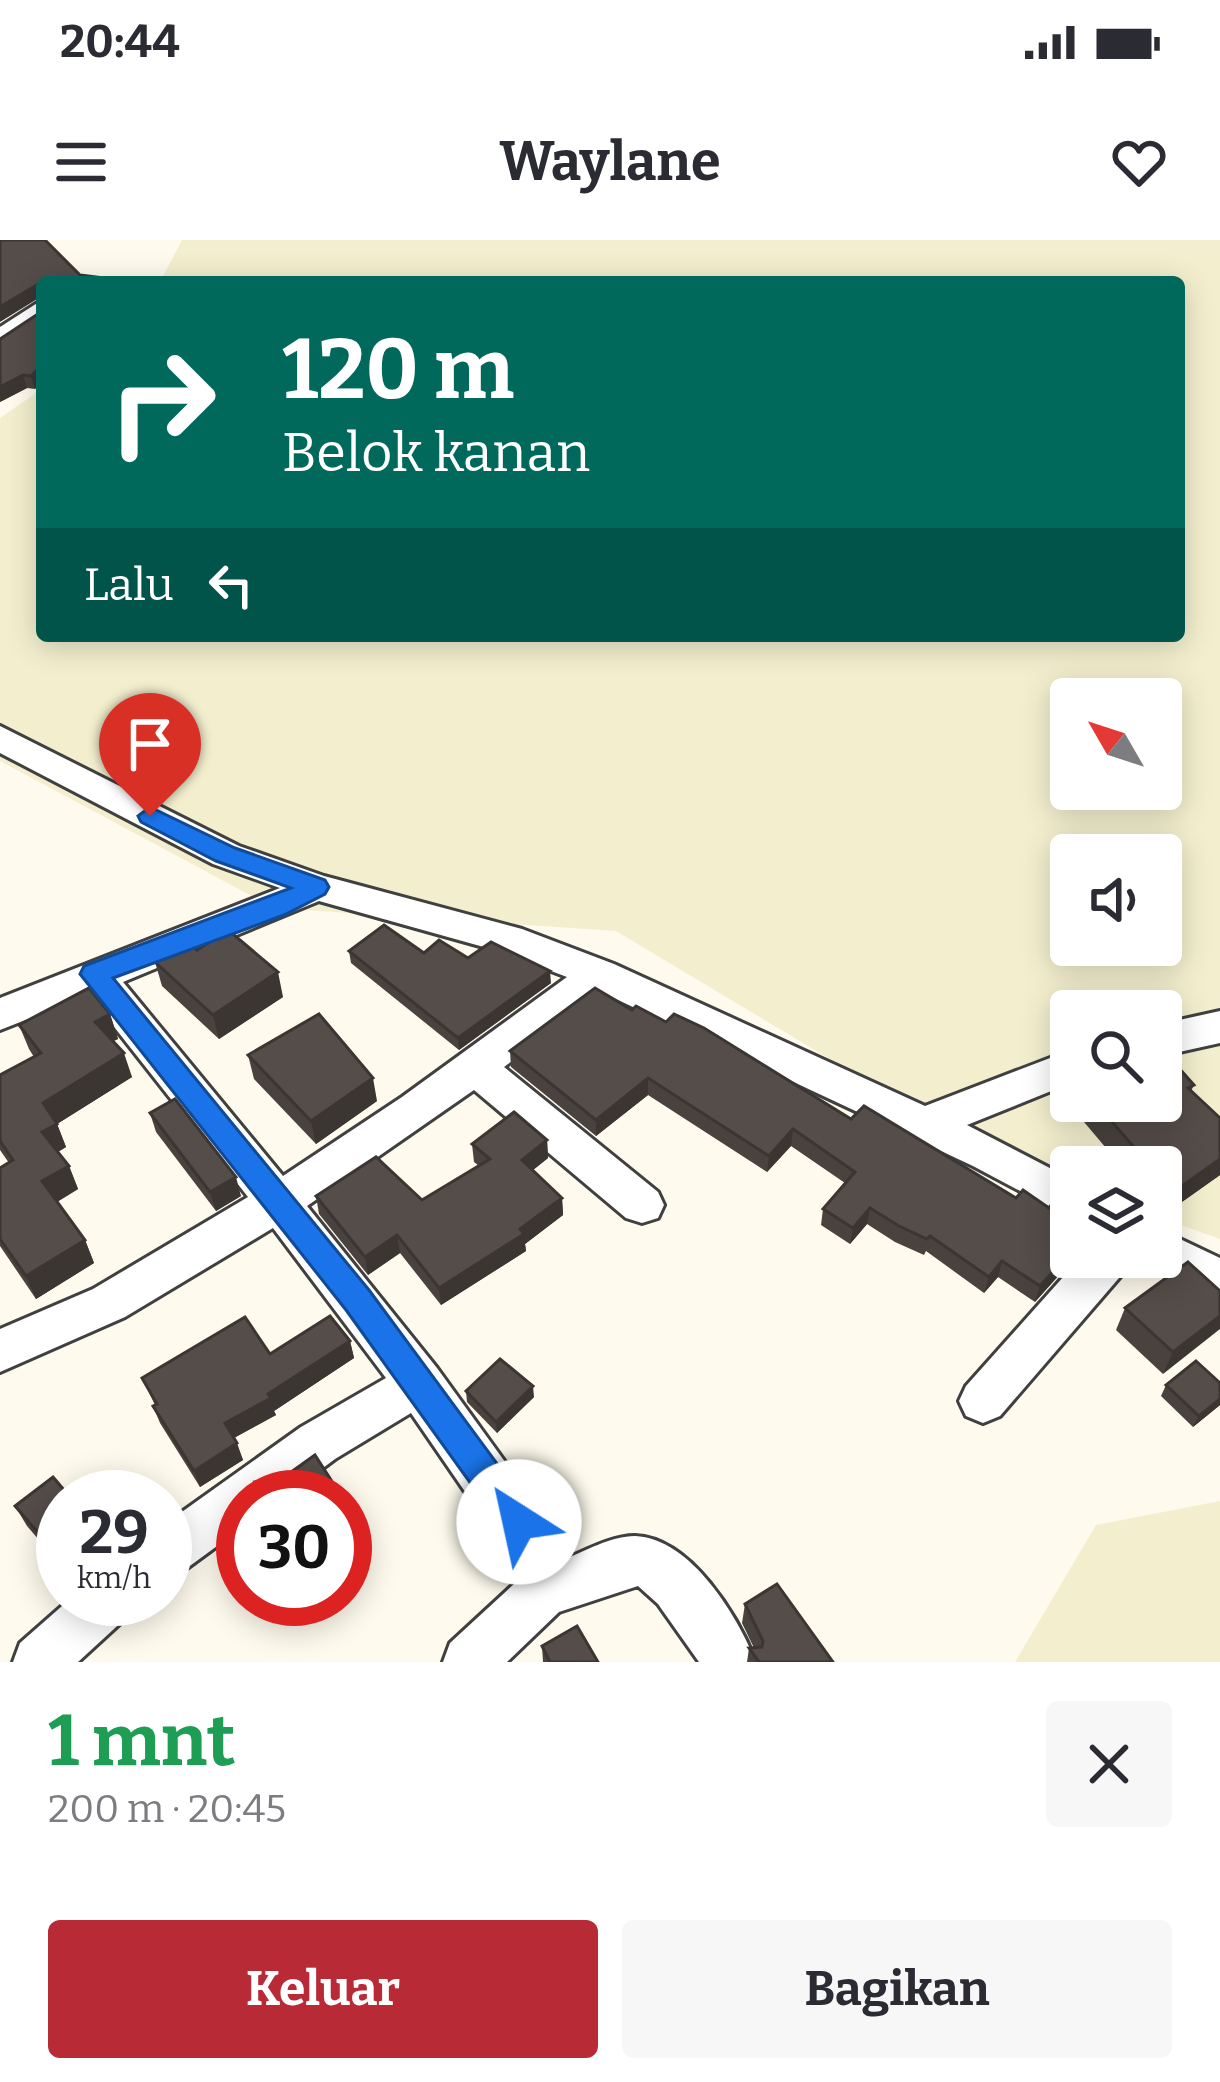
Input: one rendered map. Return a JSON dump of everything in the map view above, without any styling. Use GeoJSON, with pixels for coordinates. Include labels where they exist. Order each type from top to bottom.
{"type":"FeatureCollection","features":[{"type":"Feature","properties":{"kind":"street"},"geometry":{"type":"LineString","coordinates":[[0,340],[36,313]]}},
{"type":"Feature","properties":{"kind":"street"},"geometry":{"type":"LineString","coordinates":[[0,738],[226,855],[316,887],[508,939],[600,974],[924,1124],[1050,1189]]}},
{"type":"Feature","properties":{"kind":"street"},"geometry":{"type":"LineString","coordinates":[[0,1016],[316,887]]}},
{"type":"Feature","properties":{"kind":"street"},"geometry":{"type":"LineString","coordinates":[[94,974],[280,1201],[420,1383],[519,1522],[537,1555],[542,1594]]}},
{"type":"Feature","properties":{"kind":"street"},"geometry":{"type":"LineString","coordinates":[[0,1351],[109,1303],[280,1201],[600,974]]}},
{"type":"Feature","properties":{"kind":"street"},"geometry":{"type":"LineString","coordinates":[[1182,1035],[1220,1027]]}},
{"type":"Feature","properties":{"kind":"street"},"geometry":{"type":"LineString","coordinates":[[476,1066],[642,1204]]}},
{"type":"Feature","properties":{"kind":"street"},"geometry":{"type":"LineString","coordinates":[[924,1124],[1050,1074]]}},
{"type":"Feature","properties":{"kind":"street"},"geometry":{"type":"LineString","coordinates":[[1182,1260],[1220,1281]]}},
{"type":"Feature","properties":{"kind":"street"},"geometry":{"type":"LineString","coordinates":[[983,1401],[1091,1278]]}},
{"type":"Feature","properties":{"kind":"street"},"geometry":{"type":"LineString","coordinates":[[192,1534],[318,1443],[420,1383]]}},
{"type":"Feature","properties":{"kind":"street"},"geometry":{"type":"LineString","coordinates":[[469,1662],[542,1594],[634,1560],[653,1564],[671,1579],[730,1662]]}},
{"type":"Feature","properties":{"kind":"street"},"geometry":{"type":"LineString","coordinates":[[39,1662],[79,1626]]}},
{"type":"Feature","properties":{"kind":"shaded area"},"geometry":{"type":"Polygon","coordinates":[[[182,240],[1220,240],[1220,1239],[1182,1225],[1182,1146],[1050,1146],[1050,1177],[988,1154],[616,931],[274,908],[0,761],[0,418],[36,393],[36,642],[1185,642],[1185,276],[163,276],[182,240]]]}},
{"type":"Feature","properties":{"kind":"shaded area"},"geometry":{"type":"Polygon","coordinates":[[[1220,1501],[1220,1662],[1015,1662],[1096,1525],[1220,1501]]]}},
{"type":"Feature","properties":{"kind":"building"},"geometry":{"type":"Polygon","coordinates":[[[0,240],[45,240],[80,275],[88,276],[36,276],[36,285],[0,307],[0,240]]]}},
{"type":"Feature","properties":{"kind":"building"},"geometry":{"type":"Polygon","coordinates":[[[36,315],[36,371],[31,376],[23,375],[0,387],[0,339],[36,315]]]}},
{"type":"Feature","properties":{"kind":"building"},"geometry":{"type":"Polygon","coordinates":[[[384,925],[424,953],[439,940],[468,958],[491,942],[550,971],[458,1038],[349,951],[384,925]]]}},
{"type":"Feature","properties":{"kind":"building"},"geometry":{"type":"Polygon","coordinates":[[[228,930],[278,972],[213,1015],[155,962],[188,942],[197,950],[228,930]]]}},
{"type":"Feature","properties":{"kind":"building"},"geometry":{"type":"Polygon","coordinates":[[[89,988],[110,1014],[95,1022],[124,1053],[43,1103],[57,1124],[42,1132],[69,1166],[42,1181],[85,1240],[26,1276],[0,1239],[0,1168],[13,1160],[0,1141],[0,1075],[41,1053],[19,1025],[89,988]]]}},
{"type":"Feature","properties":{"kind":"building"},"geometry":{"type":"Polygon","coordinates":[[[595,988],[632,1010],[636,1006],[666,1022],[674,1014],[851,1119],[864,1106],[1016,1198],[1023,1190],[1050,1207],[1050,1275],[1040,1286],[1002,1261],[989,1277],[930,1236],[927,1239],[899,1226],[870,1208],[853,1228],[823,1209],[855,1172],[793,1129],[769,1156],[648,1078],[596,1120],[510,1051],[595,988]]]}},
{"type":"Feature","properties":{"kind":"building"},"geometry":{"type":"Polygon","coordinates":[[[319,1014],[373,1078],[311,1121],[248,1055],[319,1014]]]}},
{"type":"Feature","properties":{"kind":"building"},"geometry":{"type":"Polygon","coordinates":[[[1182,1072],[1194,1085],[1188,1088],[1220,1118],[1220,1159],[1182,1186],[1182,1146],[1133,1146],[1112,1122],[1182,1122],[1182,1072]]]}},
{"type":"Feature","properties":{"kind":"building"},"geometry":{"type":"Polygon","coordinates":[[[175,1099],[236,1177],[210,1192],[150,1113],[175,1099]]]}},
{"type":"Feature","properties":{"kind":"building"},"geometry":{"type":"Polygon","coordinates":[[[514,1112],[547,1140],[522,1160],[562,1198],[520,1229],[524,1234],[439,1288],[397,1235],[365,1257],[316,1196],[376,1157],[422,1200],[490,1159],[472,1144],[514,1112]]]}},
{"type":"Feature","properties":{"kind":"building"},"geometry":{"type":"Polygon","coordinates":[[[1188,1262],[1220,1291],[1220,1316],[1173,1352],[1125,1308],[1166,1278],[1182,1278],[1182,1266],[1188,1262]]]}},
{"type":"Feature","properties":{"kind":"building"},"geometry":{"type":"Polygon","coordinates":[[[330,1316],[350,1341],[268,1394],[271,1398],[225,1423],[237,1443],[194,1471],[153,1406],[157,1404],[142,1378],[245,1317],[270,1354],[330,1316]]]}},
{"type":"Feature","properties":{"kind":"building"},"geometry":{"type":"Polygon","coordinates":[[[500,1359],[533,1386],[496,1422],[466,1391],[500,1359]]]}},
{"type":"Feature","properties":{"kind":"building"},"geometry":{"type":"Polygon","coordinates":[[[1196,1361],[1220,1383],[1220,1399],[1199,1416],[1166,1385],[1196,1361]]]}},
{"type":"Feature","properties":{"kind":"building"},"geometry":{"type":"Polygon","coordinates":[[[315,1455],[325,1470],[294,1470],[315,1455]]]}},
{"type":"Feature","properties":{"kind":"building"},"geometry":{"type":"Polygon","coordinates":[[[36,1490],[36,1530],[15,1506],[36,1490]]]}},
{"type":"Feature","properties":{"kind":"building"},"geometry":{"type":"Polygon","coordinates":[[[777,1584],[833,1662],[759,1662],[749,1648],[762,1647],[763,1641],[745,1604],[777,1584]]]}},
{"type":"Feature","properties":{"kind":"building"},"geometry":{"type":"Polygon","coordinates":[[[577,1626],[598,1662],[550,1662],[542,1646],[577,1626]]]}},
{"type":"Feature","properties":{"kind":"route"},"geometry":{"type":"LineString","coordinates":[[150,816],[226,855],[316,887],[274,908],[94,974],[357,1300],[519,1522]]}}]}
